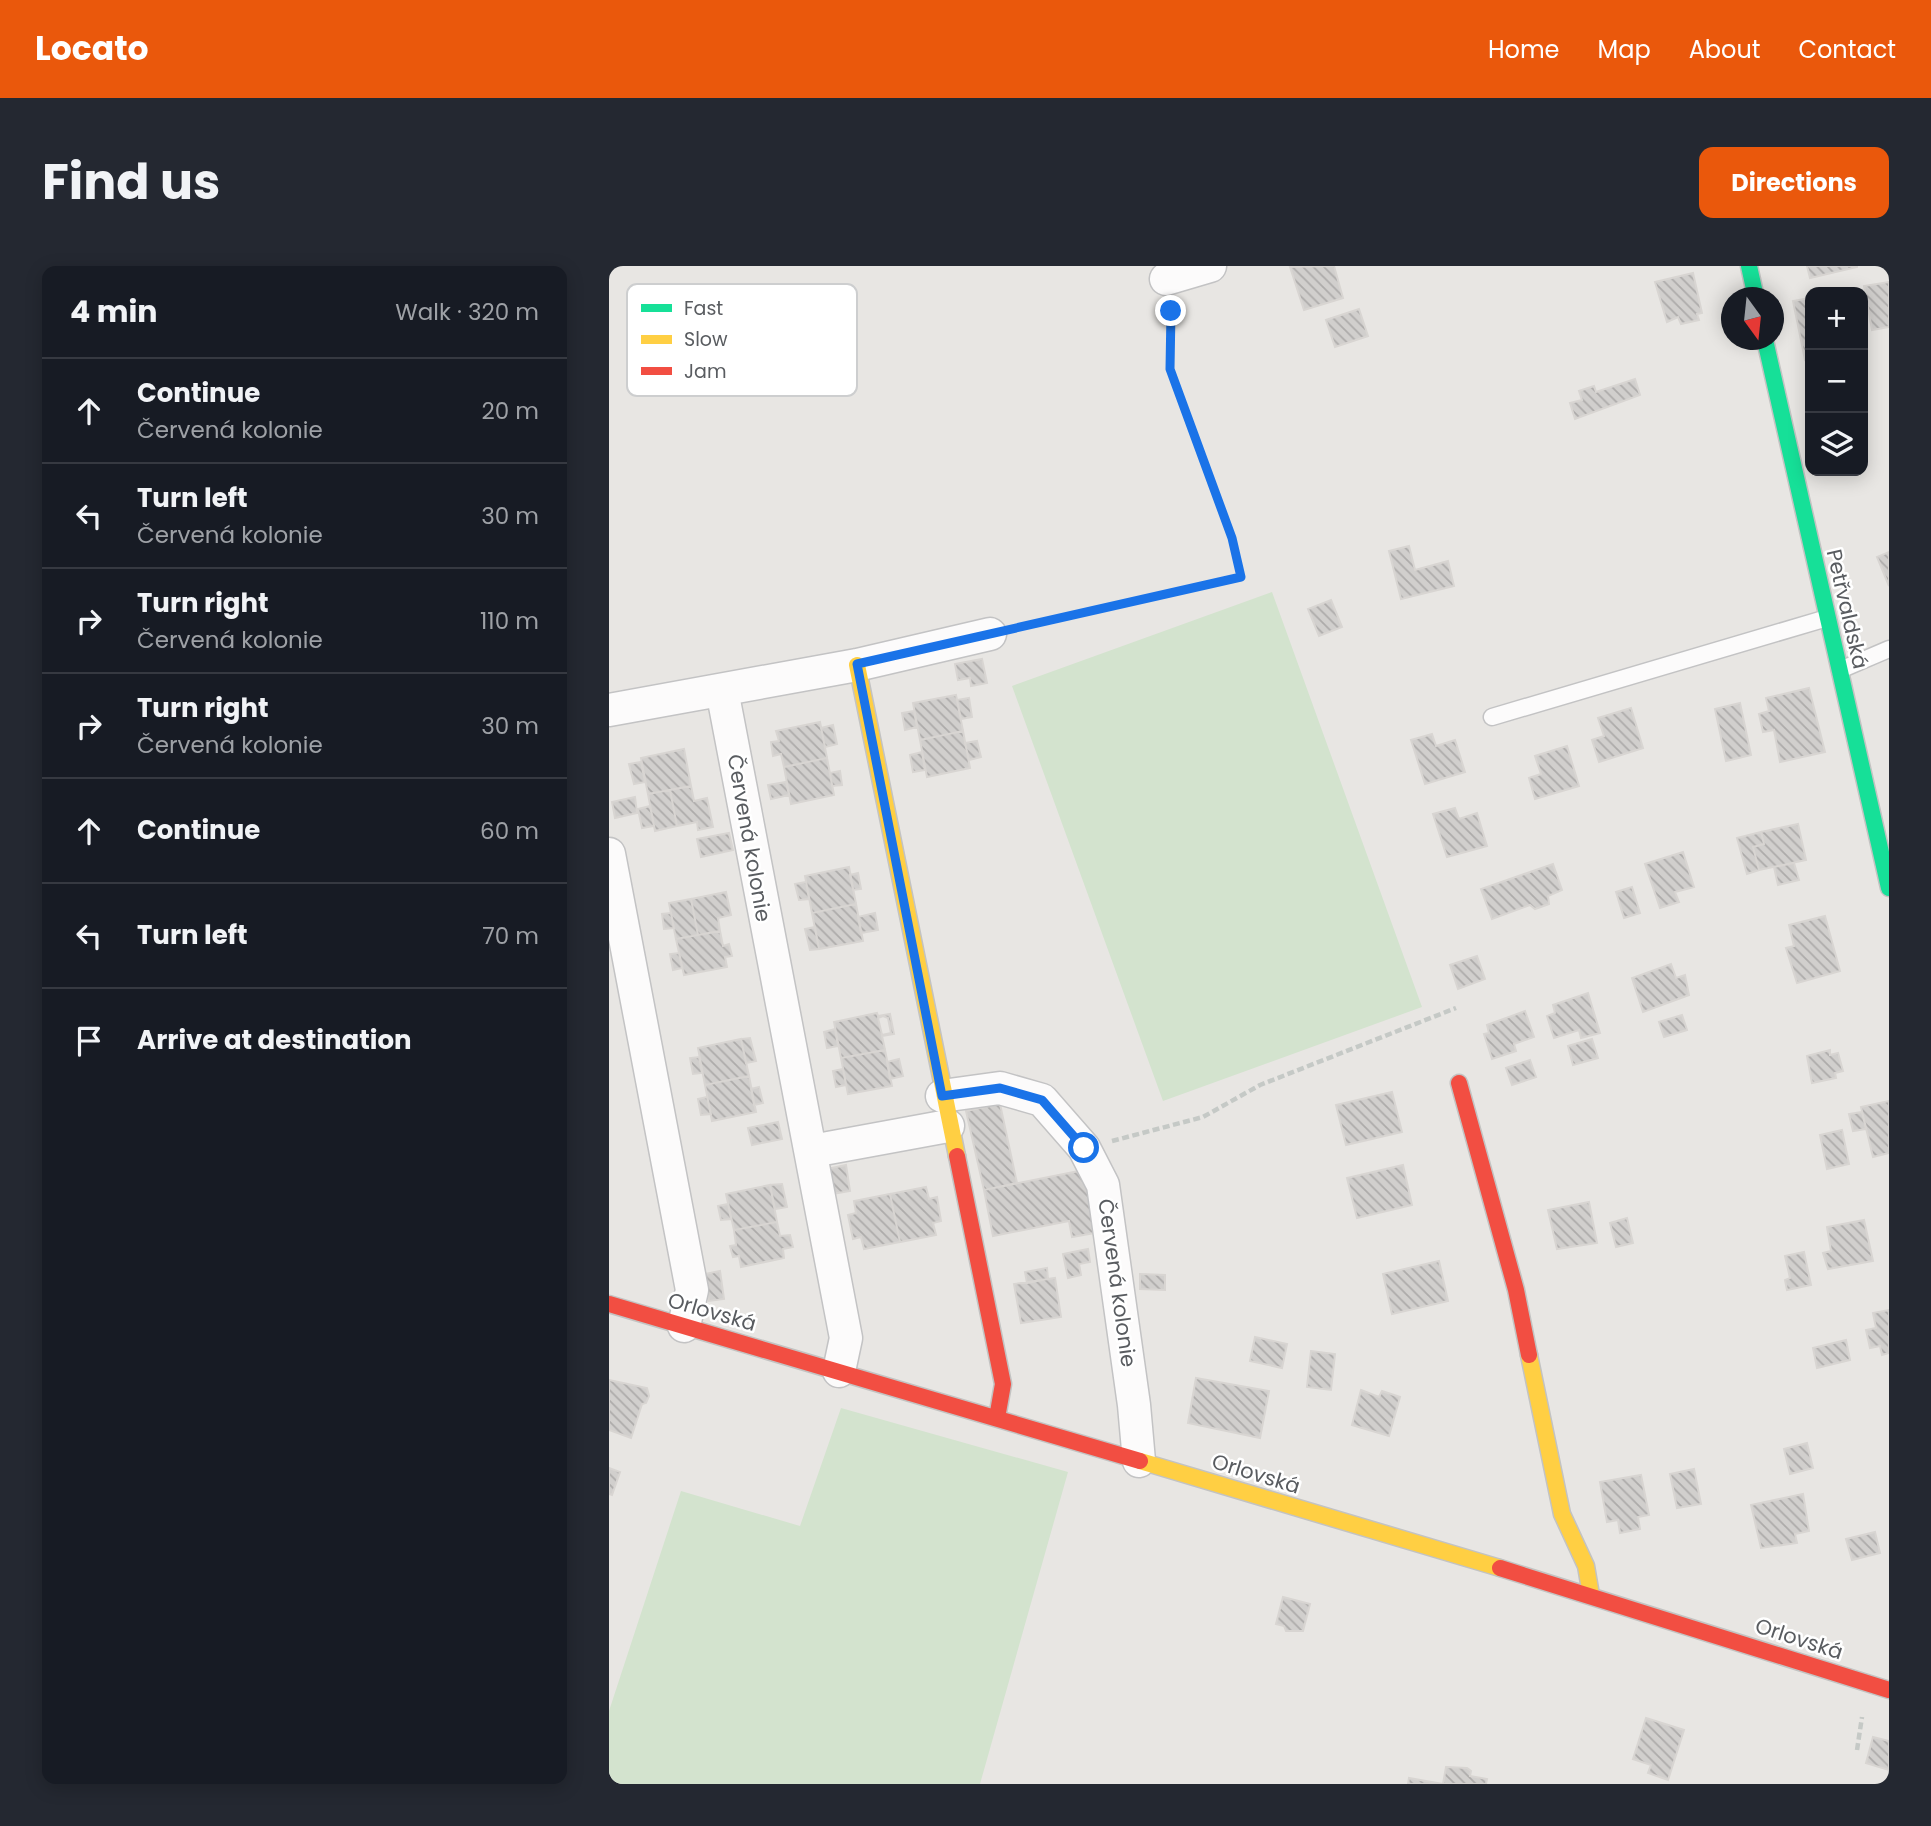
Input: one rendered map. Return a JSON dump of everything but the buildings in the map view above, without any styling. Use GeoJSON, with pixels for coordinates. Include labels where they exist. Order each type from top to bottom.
{"type":"FeatureCollection","features":[{"type":"Feature","properties":{"kind":"street"},"geometry":{"type":"LineString","coordinates":[[1166,279],[1210,266]]}},
{"type":"Feature","properties":{"kind":"street"},"geometry":{"type":"LineString","coordinates":[[1749,266],[1754,287]]}},
{"type":"Feature","properties":{"kind":"street","name":"Petřvaldská"},"geometry":{"type":"LineString","coordinates":[[1767,350],[1889,888]]}},
{"type":"Feature","properties":{"kind":"street"},"geometry":{"type":"LineString","coordinates":[[609,709],[857,664],[989,634]]}},
{"type":"Feature","properties":{"kind":"street"},"geometry":{"type":"LineString","coordinates":[[857,664],[945,1111],[1003,1384],[997,1418]]}},
{"type":"Feature","properties":{"kind":"street","name":"Červená kolonie"},"geometry":{"type":"LineString","coordinates":[[722,690],[768,943],[812,1151],[846,1338],[839,1371]]}},
{"type":"Feature","properties":{"kind":"street"},"geometry":{"type":"LineString","coordinates":[[609,854],[692,1290],[684,1326]]}},
{"type":"Feature","properties":{"kind":"street"},"geometry":{"type":"LineString","coordinates":[[1459,1083],[1516,1290],[1562,1514],[1586,1566],[1591,1595]]}},
{"type":"Feature","properties":{"kind":"street","name":"Červená kolonie"},"geometry":{"type":"LineString","coordinates":[[812,1151],[945,1111],[1000,1088],[1042,1100],[1084,1148],[1103,1185],[1134,1405],[1139,1461]]}},
{"type":"Feature","properties":{"kind":"street","name":"Orlovská"},"geometry":{"type":"LineString","coordinates":[[609,1304],[1591,1595],[1889,1690]]}},
{"type":"Feature","properties":{"kind":"lane"},"geometry":{"type":"LineString","coordinates":[[1492,717],[1827,618]]}},
{"type":"Feature","properties":{"kind":"lane"},"geometry":{"type":"LineString","coordinates":[[1839,670],[1889,649]]}},
{"type":"Feature","properties":{"kind":"path"},"geometry":{"type":"LineString","coordinates":[[989,634],[1241,577],[1232,538],[1170,369],[1171,311],[1166,279]]}},
{"type":"Feature","properties":{"kind":"path"},"geometry":{"type":"LineString","coordinates":[[1084,1148],[1203,1117],[1259,1084],[1456,1008]]}},
{"type":"Feature","properties":{"kind":"path"},"geometry":{"type":"LineString","coordinates":[[1857,1750],[1862,1717]]}},
{"type":"Feature","properties":{"kind":"green space"},"geometry":{"type":"Polygon","coordinates":[[[1272,592],[1422,1007],[1163,1101],[1012,686],[1272,592]]]}},
{"type":"Feature","properties":{"kind":"green space"},"geometry":{"type":"Polygon","coordinates":[[[841,1408],[1068,1472],[980,1784],[609,1784],[609,1711],[681,1491],[800,1526],[841,1408]]]}},
{"type":"Feature","properties":{"kind":"traffic: fast"},"geometry":{"type":"LineString","coordinates":[[1749,266],[1754,287]]}},
{"type":"Feature","properties":{"kind":"traffic: fast"},"geometry":{"type":"LineString","coordinates":[[1767,350],[1889,888]]}},
{"type":"Feature","properties":{"kind":"traffic: slow"},"geometry":{"type":"LineString","coordinates":[[857,665],[957,1156]]}},
{"type":"Feature","properties":{"kind":"traffic: slow"},"geometry":{"type":"LineString","coordinates":[[1529,1355],[1562,1514],[1586,1566],[1591,1595]]}},
{"type":"Feature","properties":{"kind":"traffic: slow"},"geometry":{"type":"LineString","coordinates":[[1140,1461],[1500,1568]]}},
{"type":"Feature","properties":{"kind":"traffic: jam"},"geometry":{"type":"LineString","coordinates":[[1459,1083],[1516,1290],[1529,1355]]}},
{"type":"Feature","properties":{"kind":"traffic: jam"},"geometry":{"type":"LineString","coordinates":[[957,1156],[1003,1384],[997,1418]]}},
{"type":"Feature","properties":{"kind":"traffic: jam"},"geometry":{"type":"LineString","coordinates":[[609,1304],[1140,1461]]}},
{"type":"Feature","properties":{"kind":"traffic: jam"},"geometry":{"type":"LineString","coordinates":[[1500,1568],[1889,1690]]}},
{"type":"Feature","properties":{"kind":"route"},"geometry":{"type":"LineString","coordinates":[[1084,1148],[1042,1100],[1000,1088],[942,1096],[857,664],[1241,577],[1232,538],[1207,476],[1170,369],[1171,311]]}}]}
